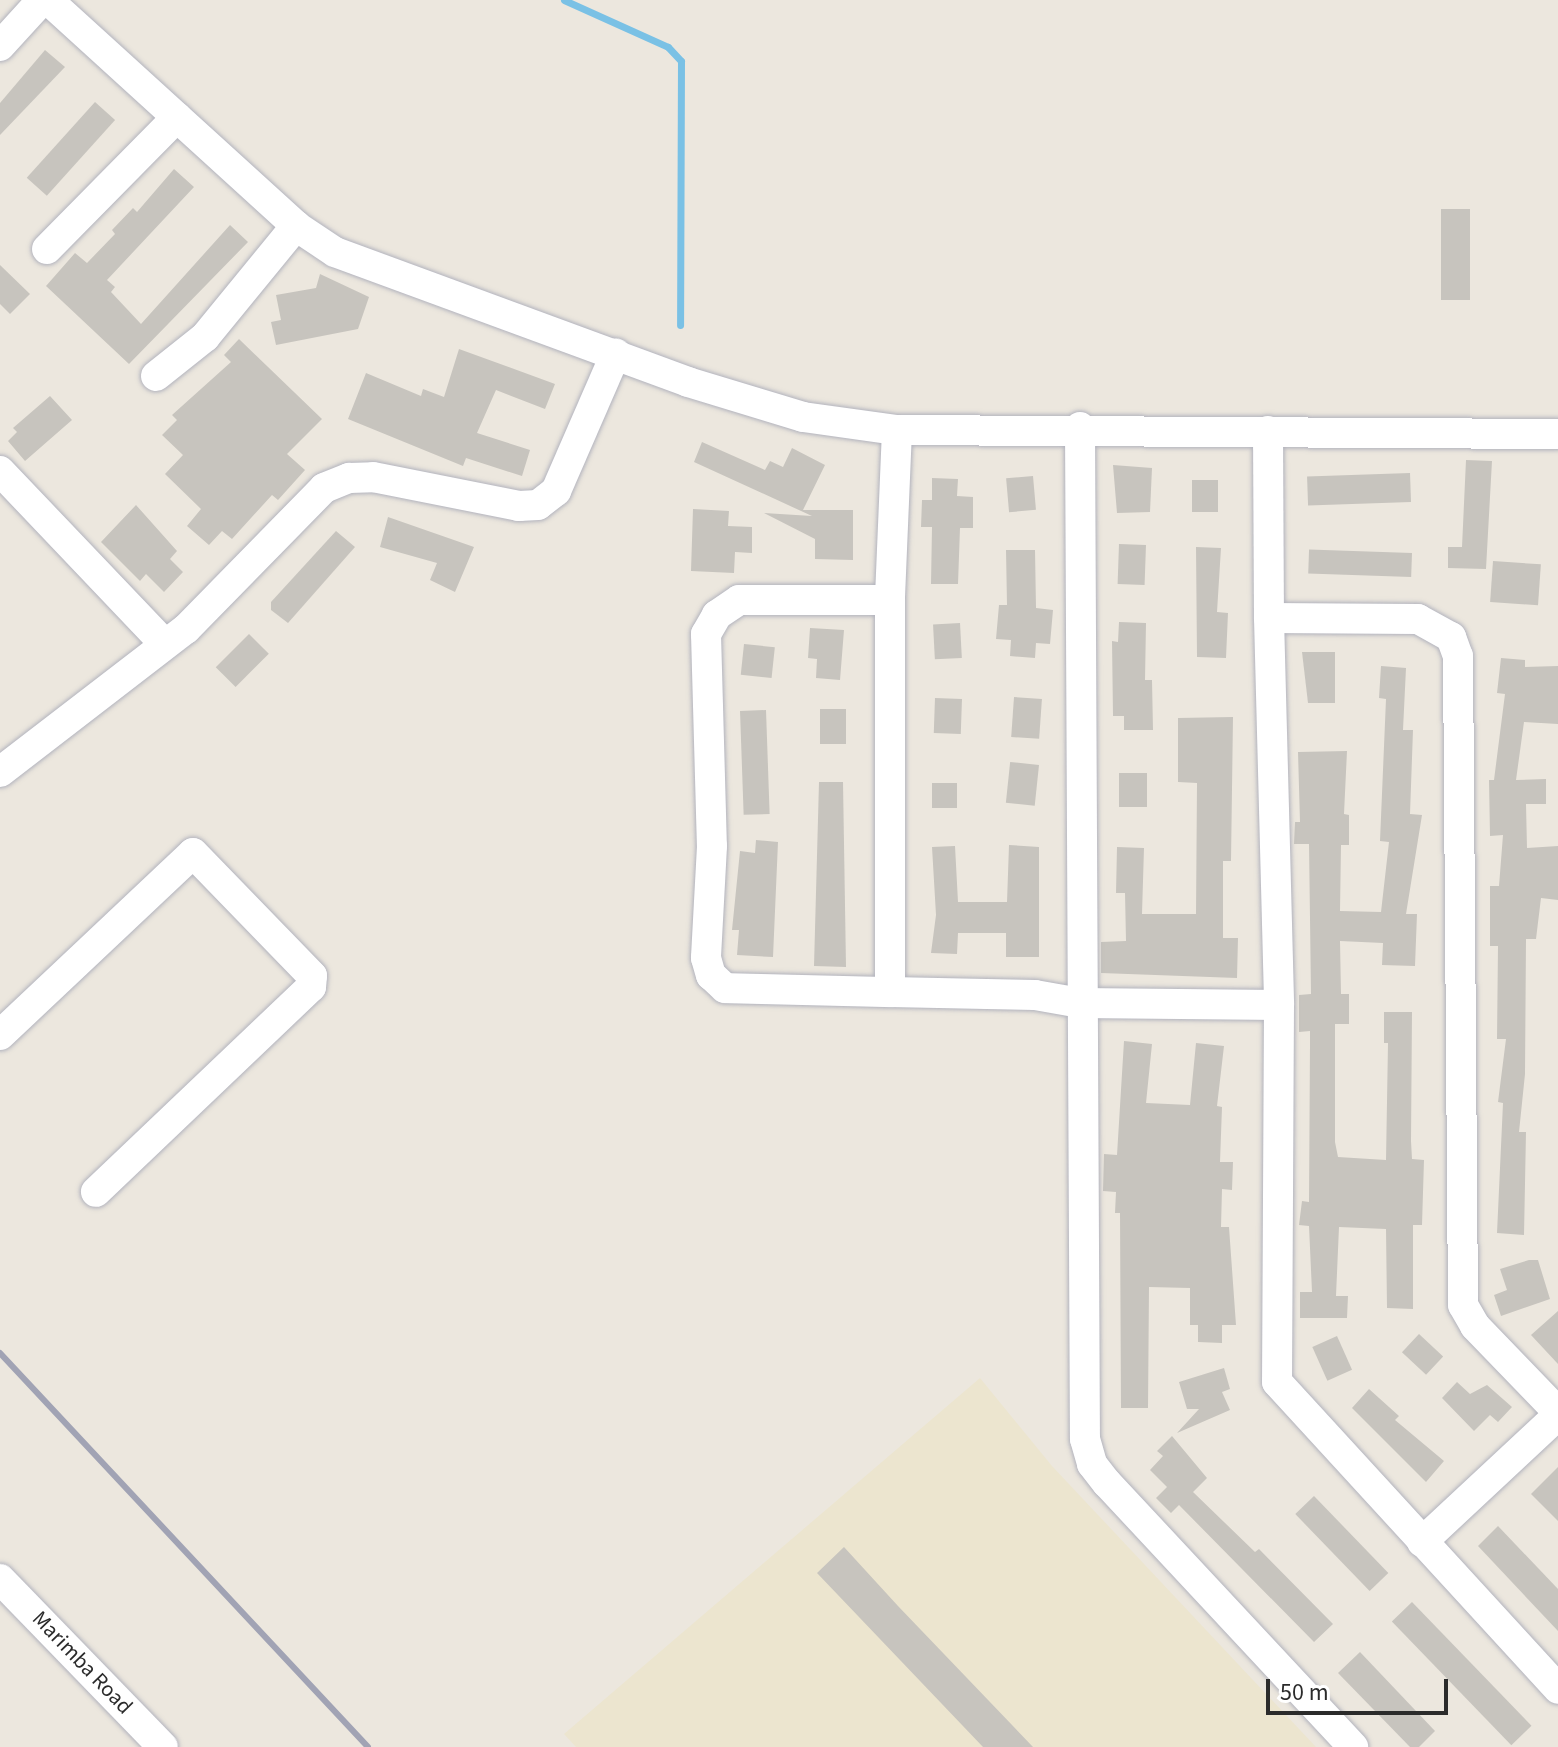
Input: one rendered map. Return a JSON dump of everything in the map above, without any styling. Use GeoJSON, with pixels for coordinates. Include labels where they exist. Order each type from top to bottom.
{"type":"FeatureCollection","features":[{"type":"Feature","properties":{"kind":"street"},"geometry":{"type":"LineString","coordinates":[[0,46],[45,0],[296,226],[335,252],[688,382],[803,417],[897,430],[1080,427],[1558,434]]}},
{"type":"Feature","properties":{"kind":"street"},"geometry":{"type":"LineString","coordinates":[[47,249],[177,117]]}},
{"type":"Feature","properties":{"kind":"street"},"geometry":{"type":"LineString","coordinates":[[156,376],[205,337],[296,226]]}},
{"type":"Feature","properties":{"kind":"street"},"geometry":{"type":"LineString","coordinates":[[0,772],[165,644],[324,488],[349,478],[373,477],[519,506],[538,505],[556,491],[616,353]]}},
{"type":"Feature","properties":{"kind":"street"},"geometry":{"type":"LineString","coordinates":[[1080,427],[1080,1003],[1085,1439],[1092,1464],[1353,1747]]}},
{"type":"Feature","properties":{"kind":"street"},"geometry":{"type":"LineString","coordinates":[[890,992],[890,600],[897,430]]}},
{"type":"Feature","properties":{"kind":"street"},"geometry":{"type":"LineString","coordinates":[[1268,431],[1269,618],[1279,1005],[1277,1382],[1558,1689]]}},
{"type":"Feature","properties":{"kind":"street"},"geometry":{"type":"LineString","coordinates":[[0,471],[165,644]]}},
{"type":"Feature","properties":{"kind":"street"},"geometry":{"type":"LineString","coordinates":[[890,600],[739,600],[717,615],[706,634],[712,846],[706,958],[711,975],[725,988],[1035,995],[1080,1003],[1279,1005]]}},
{"type":"Feature","properties":{"kind":"street"},"geometry":{"type":"LineString","coordinates":[[1269,618],[1418,619],[1451,637],[1458,656],[1463,1305],[1475,1326],[1558,1414],[1422,1542]]}},
{"type":"Feature","properties":{"kind":"street"},"geometry":{"type":"LineString","coordinates":[[0,1035],[193,853],[312,976],[311,987],[96,1192]]}},
{"type":"Feature","properties":{"kind":"street","name":"Marimba Road"},"geometry":{"type":"LineString","coordinates":[[0,1579],[163,1747]]}},
{"type":"Feature","properties":{"kind":"shaded area"},"geometry":{"type":"Polygon","coordinates":[[[980,1378],[1052,1466],[1316,1747],[576,1747],[564,1734],[980,1378]]]}},
{"type":"Feature","properties":{"kind":"building"},"geometry":{"type":"Polygon","coordinates":[[[45,50],[65,67],[0,135],[0,103],[45,50]]]}},
{"type":"Feature","properties":{"kind":"building"},"geometry":{"type":"Polygon","coordinates":[[[95,102],[115,120],[47,196],[27,178],[95,102]]]}},
{"type":"Feature","properties":{"kind":"building"},"geometry":{"type":"Polygon","coordinates":[[[174,169],[194,187],[107,280],[115,287],[111,292],[141,324],[230,225],[248,242],[129,364],[46,286],[75,253],[87,263],[115,234],[112,230],[133,208],[137,212],[174,169]]]}},
{"type":"Feature","properties":{"kind":"building"},"geometry":{"type":"Polygon","coordinates":[[[1441,209],[1470,209],[1470,300],[1441,300],[1441,209]]]}},
{"type":"Feature","properties":{"kind":"building"},"geometry":{"type":"Polygon","coordinates":[[[0,265],[30,294],[10,314],[0,304],[0,265]]]}},
{"type":"Feature","properties":{"kind":"building"},"geometry":{"type":"Polygon","coordinates":[[[320,274],[369,297],[358,329],[276,345],[271,322],[281,320],[276,295],[316,288],[320,274]]]}},
{"type":"Feature","properties":{"kind":"building"},"geometry":{"type":"Polygon","coordinates":[[[239,339],[322,419],[287,454],[305,470],[278,500],[272,495],[232,539],[222,531],[209,545],[187,526],[201,509],[165,474],[183,455],[162,435],[177,420],[172,415],[231,362],[224,355],[239,339]]]}},
{"type":"Feature","properties":{"kind":"building"},"geometry":{"type":"Polygon","coordinates":[[[459,349],[555,384],[545,409],[496,390],[477,433],[530,450],[522,476],[466,458],[463,466],[348,419],[366,373],[421,396],[423,389],[444,397],[459,349]]]}},
{"type":"Feature","properties":{"kind":"building"},"geometry":{"type":"Polygon","coordinates":[[[50,396],[72,420],[25,461],[8,441],[17,432],[13,428],[50,396]]]}},
{"type":"Feature","properties":{"kind":"building"},"geometry":{"type":"Polygon","coordinates":[[[702,442],[765,470],[770,461],[783,467],[792,448],[825,465],[803,510],[853,510],[853,560],[815,559],[815,539],[764,513],[812,516],[694,462],[702,442]]]}},
{"type":"Feature","properties":{"kind":"building"},"geometry":{"type":"Polygon","coordinates":[[[1466,460],[1492,461],[1486,569],[1448,568],[1448,547],[1462,547],[1466,460]]]}},
{"type":"Feature","properties":{"kind":"building"},"geometry":{"type":"Polygon","coordinates":[[[1113,465],[1152,468],[1150,512],[1117,513],[1113,465]]]}},
{"type":"Feature","properties":{"kind":"building"},"geometry":{"type":"Polygon","coordinates":[[[1410,473],[1411,502],[1308,506],[1307,477],[1410,473]]]}},
{"type":"Feature","properties":{"kind":"building"},"geometry":{"type":"Polygon","coordinates":[[[1033,476],[1036,510],[1009,512],[1006,478],[1033,476]]]}},
{"type":"Feature","properties":{"kind":"building"},"geometry":{"type":"Polygon","coordinates":[[[932,478],[958,479],[957,496],[973,497],[973,528],[960,528],[958,584],[931,584],[932,527],[921,527],[922,500],[932,500],[932,478]]]}},
{"type":"Feature","properties":{"kind":"building"},"geometry":{"type":"Polygon","coordinates":[[[1192,480],[1218,480],[1218,512],[1192,512],[1192,480]]]}},
{"type":"Feature","properties":{"kind":"building"},"geometry":{"type":"Polygon","coordinates":[[[136,505],[177,551],[170,559],[183,572],[164,592],[146,574],[140,581],[101,542],[136,505]]]}},
{"type":"Feature","properties":{"kind":"building"},"geometry":{"type":"Polygon","coordinates":[[[693,509],[729,511],[728,526],[752,527],[752,553],[735,552],[734,573],[691,571],[693,509]]]}},
{"type":"Feature","properties":{"kind":"building"},"geometry":{"type":"Polygon","coordinates":[[[388,517],[474,547],[455,592],[430,580],[437,563],[380,547],[388,517]]]}},
{"type":"Feature","properties":{"kind":"building"},"geometry":{"type":"Polygon","coordinates":[[[336,531],[355,547],[288,623],[271,610],[271,602],[336,531]]]}},
{"type":"Feature","properties":{"kind":"building"},"geometry":{"type":"Polygon","coordinates":[[[1119,544],[1146,545],[1145,585],[1118,584],[1119,544]]]}},
{"type":"Feature","properties":{"kind":"building"},"geometry":{"type":"Polygon","coordinates":[[[1196,547],[1221,548],[1217,612],[1228,613],[1226,658],[1197,657],[1196,547]]]}},
{"type":"Feature","properties":{"kind":"building"},"geometry":{"type":"Polygon","coordinates":[[[1309,549],[1412,553],[1411,577],[1308,573],[1309,549]]]}},
{"type":"Feature","properties":{"kind":"building"},"geometry":{"type":"Polygon","coordinates":[[[1006,550],[1035,550],[1036,608],[1053,610],[1050,644],[1036,643],[1035,658],[1010,656],[1011,640],[996,639],[999,605],[1007,605],[1006,550]]]}},
{"type":"Feature","properties":{"kind":"building"},"geometry":{"type":"Polygon","coordinates":[[[1493,561],[1541,564],[1538,605],[1490,602],[1493,561]]]}},
{"type":"Feature","properties":{"kind":"building"},"geometry":{"type":"Polygon","coordinates":[[[1119,622],[1146,623],[1145,680],[1152,680],[1153,730],[1124,730],[1124,716],[1113,716],[1112,641],[1118,642],[1119,622]]]}},
{"type":"Feature","properties":{"kind":"building"},"geometry":{"type":"Polygon","coordinates":[[[960,623],[962,658],[935,659],[933,624],[960,623]]]}},
{"type":"Feature","properties":{"kind":"building"},"geometry":{"type":"Polygon","coordinates":[[[810,628],[844,630],[840,680],[816,678],[817,659],[808,658],[810,628]]]}},
{"type":"Feature","properties":{"kind":"building"},"geometry":{"type":"Polygon","coordinates":[[[249,634],[269,654],[236,687],[216,667],[249,634]]]}},
{"type":"Feature","properties":{"kind":"building"},"geometry":{"type":"Polygon","coordinates":[[[744,644],[775,647],[772,678],[741,675],[744,644]]]}},
{"type":"Feature","properties":{"kind":"building"},"geometry":{"type":"Polygon","coordinates":[[[1302,652],[1335,652],[1335,703],[1308,703],[1302,652]]]}},
{"type":"Feature","properties":{"kind":"building"},"geometry":{"type":"Polygon","coordinates":[[[1501,658],[1525,660],[1525,667],[1558,666],[1558,724],[1524,722],[1516,780],[1546,779],[1546,804],[1526,804],[1527,848],[1558,846],[1558,900],[1541,898],[1536,939],[1526,939],[1525,1074],[1519,1132],[1526,1132],[1524,1235],[1497,1233],[1503,1103],[1498,1102],[1506,1039],[1497,1039],[1498,946],[1490,946],[1490,886],[1499,886],[1503,835],[1490,836],[1489,780],[1494,780],[1505,694],[1497,693],[1501,658]]]}},
{"type":"Feature","properties":{"kind":"building"},"geometry":{"type":"Polygon","coordinates":[[[1381,666],[1406,668],[1403,730],[1413,730],[1410,814],[1422,815],[1406,914],[1417,914],[1415,966],[1382,965],[1383,943],[1340,941],[1341,994],[1349,994],[1349,1024],[1335,1024],[1335,1142],[1338,1157],[1386,1160],[1388,1043],[1384,1043],[1384,1012],[1412,1012],[1412,1159],[1424,1160],[1422,1225],[1413,1225],[1413,1309],[1387,1308],[1386,1229],[1339,1227],[1336,1296],[1348,1296],[1347,1318],[1300,1318],[1300,1292],[1312,1292],[1309,1226],[1299,1225],[1302,1201],[1309,1202],[1310,1031],[1299,1032],[1299,995],[1311,994],[1309,844],[1294,844],[1295,822],[1300,822],[1298,752],[1347,751],[1344,814],[1349,815],[1349,845],[1341,845],[1340,911],[1381,912],[1389,842],[1380,841],[1386,699],[1379,698],[1381,666]]]}},
{"type":"Feature","properties":{"kind":"building"},"geometry":{"type":"Polygon","coordinates":[[[1014,697],[1042,699],[1039,739],[1011,737],[1014,697]]]}},
{"type":"Feature","properties":{"kind":"building"},"geometry":{"type":"Polygon","coordinates":[[[935,698],[962,699],[961,734],[934,733],[935,698]]]}},
{"type":"Feature","properties":{"kind":"building"},"geometry":{"type":"Polygon","coordinates":[[[820,709],[846,709],[846,744],[820,744],[820,709]]]}},
{"type":"Feature","properties":{"kind":"building"},"geometry":{"type":"Polygon","coordinates":[[[766,710],[770,814],[744,815],[740,711],[766,710]]]}},
{"type":"Feature","properties":{"kind":"building"},"geometry":{"type":"Polygon","coordinates":[[[1233,717],[1231,861],[1223,861],[1223,938],[1238,938],[1237,978],[1101,973],[1101,942],[1126,941],[1125,893],[1116,893],[1117,847],[1144,848],[1142,914],[1196,914],[1197,783],[1178,782],[1178,718],[1233,717]]]}},
{"type":"Feature","properties":{"kind":"building"},"geometry":{"type":"Polygon","coordinates":[[[1010,762],[1039,765],[1035,806],[1006,803],[1010,762]]]}},
{"type":"Feature","properties":{"kind":"building"},"geometry":{"type":"Polygon","coordinates":[[[1119,773],[1147,773],[1147,807],[1119,807],[1119,773]]]}},
{"type":"Feature","properties":{"kind":"building"},"geometry":{"type":"Polygon","coordinates":[[[819,782],[843,782],[846,967],[814,966],[819,782]]]}},
{"type":"Feature","properties":{"kind":"building"},"geometry":{"type":"Polygon","coordinates":[[[932,783],[957,783],[957,808],[932,808],[932,783]]]}},
{"type":"Feature","properties":{"kind":"building"},"geometry":{"type":"Polygon","coordinates":[[[756,840],[778,842],[773,957],[737,955],[739,930],[732,930],[740,851],[755,853],[756,840]]]}},
{"type":"Feature","properties":{"kind":"building"},"geometry":{"type":"Polygon","coordinates":[[[1009,845],[1039,847],[1039,957],[1006,957],[1006,933],[958,933],[957,954],[931,953],[936,915],[932,847],[955,846],[958,902],[1007,902],[1009,845]]]}},
{"type":"Feature","properties":{"kind":"building"},"geometry":{"type":"Polygon","coordinates":[[[1124,1041],[1152,1044],[1146,1103],[1190,1105],[1196,1043],[1224,1046],[1217,1106],[1222,1107],[1220,1162],[1233,1162],[1232,1190],[1222,1189],[1221,1227],[1229,1227],[1236,1325],[1222,1325],[1222,1343],[1198,1342],[1198,1325],[1190,1325],[1190,1288],[1149,1287],[1148,1408],[1121,1408],[1120,1213],[1115,1213],[1116,1192],[1103,1191],[1104,1154],[1117,1155],[1124,1041]]]}},
{"type":"Feature","properties":{"kind":"building"},"geometry":{"type":"Polygon","coordinates":[[[1538,1260],[1550,1299],[1501,1316],[1494,1295],[1507,1290],[1500,1269],[1538,1260]]]}},
{"type":"Feature","properties":{"kind":"building"},"geometry":{"type":"Polygon","coordinates":[[[1558,1311],[1558,1364],[1531,1335],[1558,1311]]]}},
{"type":"Feature","properties":{"kind":"building"},"geometry":{"type":"Polygon","coordinates":[[[1419,1334],[1443,1357],[1426,1375],[1402,1352],[1419,1334]]]}},
{"type":"Feature","properties":{"kind":"building"},"geometry":{"type":"Polygon","coordinates":[[[1337,1336],[1352,1370],[1327,1381],[1312,1347],[1337,1336]]]}},
{"type":"Feature","properties":{"kind":"building"},"geometry":{"type":"Polygon","coordinates":[[[1224,1368],[1230,1389],[1222,1392],[1230,1410],[1177,1433],[1199,1409],[1187,1409],[1179,1382],[1224,1368]]]}},
{"type":"Feature","properties":{"kind":"building"},"geometry":{"type":"Polygon","coordinates":[[[1457,1382],[1470,1394],[1487,1385],[1512,1407],[1498,1422],[1490,1415],[1474,1431],[1442,1398],[1457,1382]]]}},
{"type":"Feature","properties":{"kind":"building"},"geometry":{"type":"Polygon","coordinates":[[[1369,1389],[1399,1416],[1395,1420],[1444,1461],[1426,1482],[1352,1408],[1369,1389]]]}},
{"type":"Feature","properties":{"kind":"building"},"geometry":{"type":"Polygon","coordinates":[[[1172,1436],[1207,1478],[1193,1492],[1255,1552],[1259,1549],[1333,1624],[1314,1642],[1179,1505],[1171,1513],[1156,1498],[1167,1487],[1150,1470],[1163,1456],[1157,1451],[1172,1436]]]}},
{"type":"Feature","properties":{"kind":"building"},"geometry":{"type":"Polygon","coordinates":[[[1558,1467],[1558,1521],[1531,1494],[1558,1467]]]}},
{"type":"Feature","properties":{"kind":"building"},"geometry":{"type":"Polygon","coordinates":[[[1314,1496],[1388,1573],[1370,1591],[1295,1514],[1314,1496]]]}},
{"type":"Feature","properties":{"kind":"building"},"geometry":{"type":"Polygon","coordinates":[[[1498,1526],[1558,1589],[1558,1631],[1478,1546],[1498,1526]]]}},
{"type":"Feature","properties":{"kind":"building"},"geometry":{"type":"Polygon","coordinates":[[[844,1547],[1033,1747],[983,1747],[817,1573],[844,1547]]]}},
{"type":"Feature","properties":{"kind":"building"},"geometry":{"type":"Polygon","coordinates":[[[1412,1602],[1531,1726],[1511,1745],[1392,1621],[1412,1602]]]}},
{"type":"Feature","properties":{"kind":"building"},"geometry":{"type":"Polygon","coordinates":[[[1360,1652],[1435,1731],[1419,1747],[1410,1747],[1338,1673],[1360,1652]]]}},
{"type":"Feature","properties":{"kind":"waterway"},"geometry":{"type":"LineString","coordinates":[[564,0],[668,47],[681,61],[680,325]]}},
{"type":"Feature","properties":{"kind":"railway"},"geometry":{"type":"LineString","coordinates":[[0,1353],[368,1747]]}}]}
